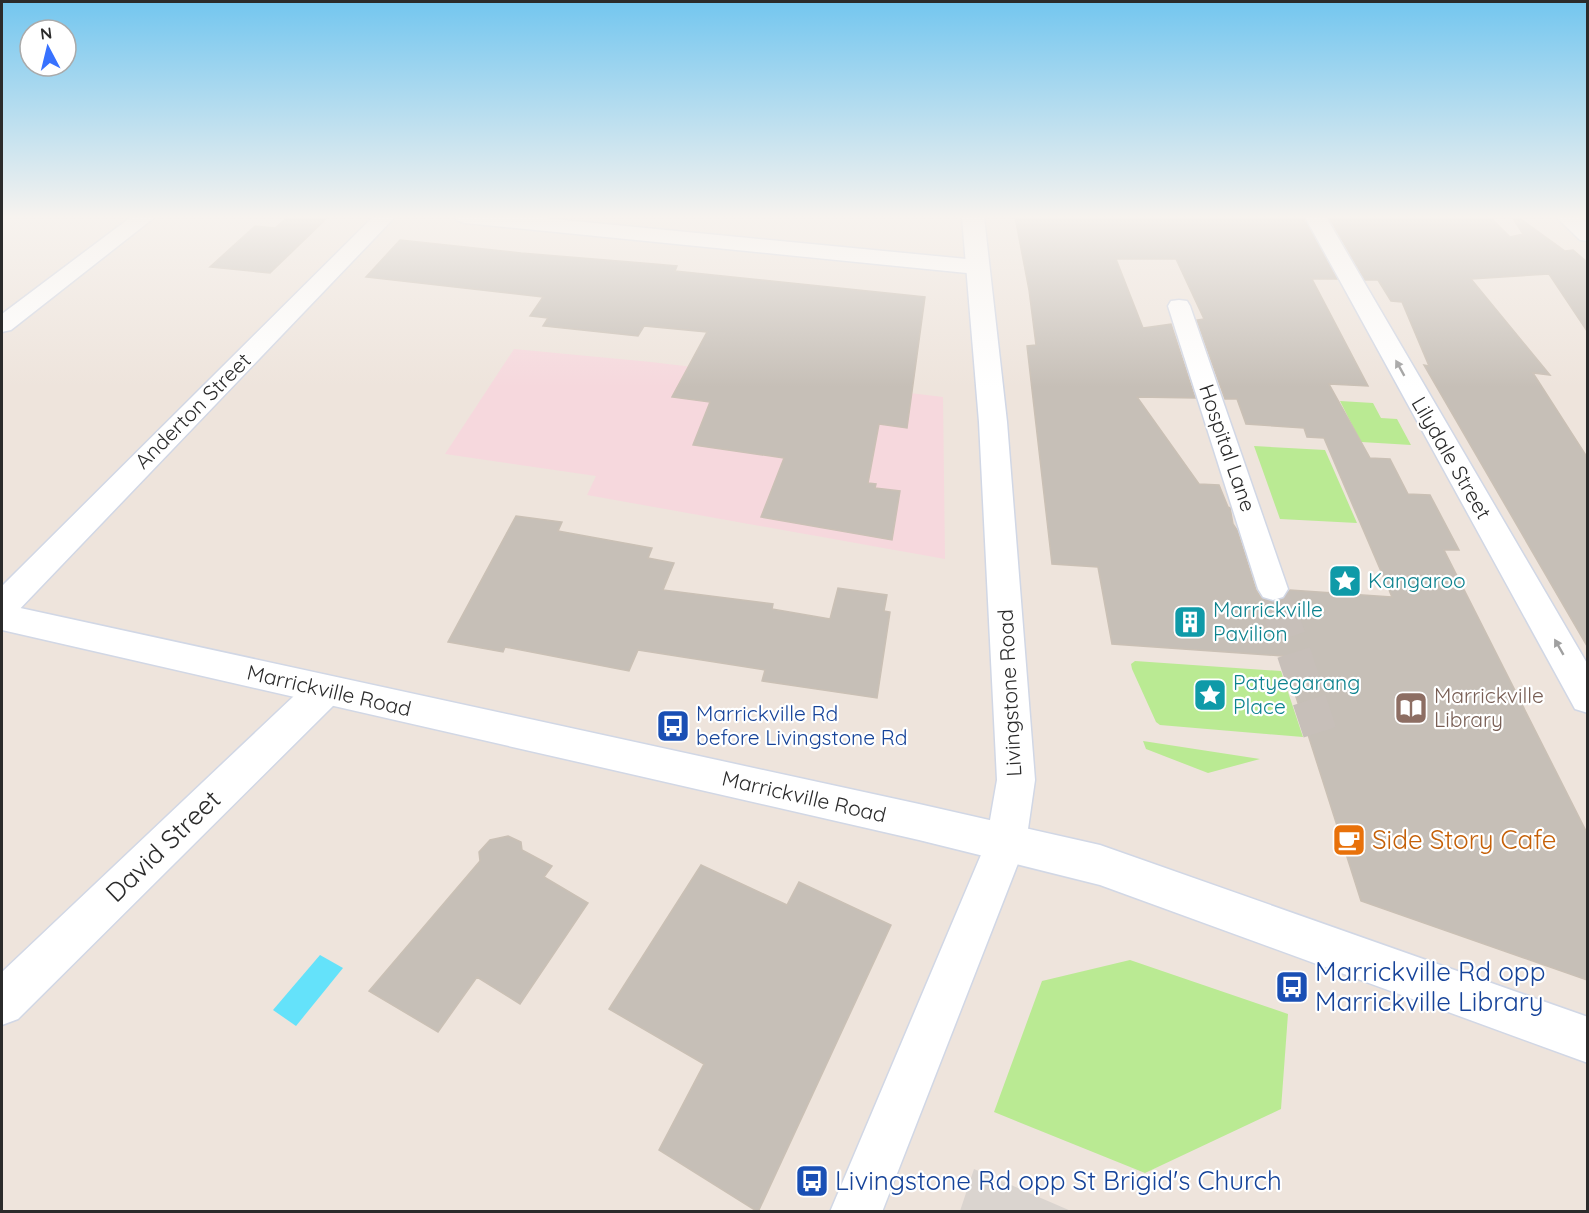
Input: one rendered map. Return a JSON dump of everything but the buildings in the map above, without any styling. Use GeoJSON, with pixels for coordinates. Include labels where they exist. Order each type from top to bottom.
{"type":"FeatureCollection","features":[{"type":"Feature","properties":{"kind":"street"},"geometry":{"type":"LineString","coordinates":[[2,325],[70,274]]}},
{"type":"Feature","properties":{"kind":"street","name":"Anderton Street"},"geometry":{"type":"LineString","coordinates":[[2,606],[329,274]]}},
{"type":"Feature","properties":{"kind":"street","name":"Livingstone Road"},"geometry":{"type":"LineString","coordinates":[[856,1212],[1006,843],[1016,780],[993,422],[978,274]]}},
{"type":"Feature","properties":{"kind":"street","name":"Lilydale Street"},"geometry":{"type":"LineString","coordinates":[[1347,274],[1587,698]]}},
{"type":"Feature","properties":{"kind":"street","name":"Hospital Lane"},"geometry":{"type":"LineString","coordinates":[[1179,306],[1273,589]]}},
{"type":"Feature","properties":{"kind":"street","name":"Marrickville Road"},"geometry":{"type":"LineString","coordinates":[[2,616],[1100,865],[1587,1040]]}},
{"type":"Feature","properties":{"kind":"street","name":"David Street"},"geometry":{"type":"LineString","coordinates":[[2,1003],[325,690]]}},
{"type":"Feature","properties":{"kind":"shaded area"},"geometry":{"type":"Polygon","coordinates":[[[514,349],[651,362],[943,397],[945,559],[587,495],[596,476],[445,454],[514,349]]]}},
{"type":"Feature","properties":{"kind":"shaded area"},"geometry":{"type":"Polygon","coordinates":[[[974,1169],[1071,1211],[960,1211],[974,1169]]]}},
{"type":"Feature","properties":{"kind":"green space"},"geometry":{"type":"Polygon","coordinates":[[[1340,401],[1373,403],[1381,418],[1397,419],[1411,445],[1345,441],[1354,429],[1340,401]]]}},
{"type":"Feature","properties":{"kind":"green space"},"geometry":{"type":"Polygon","coordinates":[[[1254,446],[1325,450],[1357,523],[1280,519],[1254,446]]]}},
{"type":"Feature","properties":{"kind":"green space"},"geometry":{"type":"Polygon","coordinates":[[[1135,661],[1281,671],[1303,737],[1160,725],[1156,722],[1132,669],[1131,664],[1135,661]]]}},
{"type":"Feature","properties":{"kind":"green space"},"geometry":{"type":"Polygon","coordinates":[[[1143,741],[1260,759],[1208,773],[1146,749],[1143,741]]]}},
{"type":"Feature","properties":{"kind":"green space"},"geometry":{"type":"Polygon","coordinates":[[[1130,960],[1288,1014],[1281,1109],[1145,1173],[994,1112],[1042,981],[1130,960]]]}},
{"type":"Feature","properties":{"kind":"water"},"geometry":{"type":"Polygon","coordinates":[[[320,955],[343,968],[296,1026],[273,1010],[320,955]]]}},
{"type":"Feature","properties":{"kind":"tunnel"},"geometry":{"type":"LineString","coordinates":[[1273,589],[1279,606]]}},
{"type":"Feature","properties":{"kind":"tunnel"},"geometry":{"type":"LineString","coordinates":[[1278,605],[1324,745]]}},
{"type":"Feature","properties":{"kind":"place","name":"Kangaroo"},"geometry":{"type":"Point","coordinates":[1345,581]}},
{"type":"Feature","properties":{"kind":"place","name":"Marrickville Pavilion"},"geometry":{"type":"Point","coordinates":[1190,622]}},
{"type":"Feature","properties":{"kind":"place","name":"Patyegarang Place"},"geometry":{"type":"Point","coordinates":[1210,695]}},
{"type":"Feature","properties":{"kind":"place","name":"Marrickville Library"},"geometry":{"type":"Point","coordinates":[1411,708]}},
{"type":"Feature","properties":{"kind":"place","name":"Marrickville Rd before Livingstone Rd"},"geometry":{"type":"Point","coordinates":[673,726]}},
{"type":"Feature","properties":{"kind":"place","name":"Side Story Cafe"},"geometry":{"type":"Point","coordinates":[1349,840]}},
{"type":"Feature","properties":{"kind":"place","name":"Marrickville Rd opp Marrickville Library"},"geometry":{"type":"Point","coordinates":[1292,987]}},
{"type":"Feature","properties":{"kind":"place","name":"Livingstone Rd opp St Brigid's Church"},"geometry":{"type":"Point","coordinates":[812,1181]}}]}
